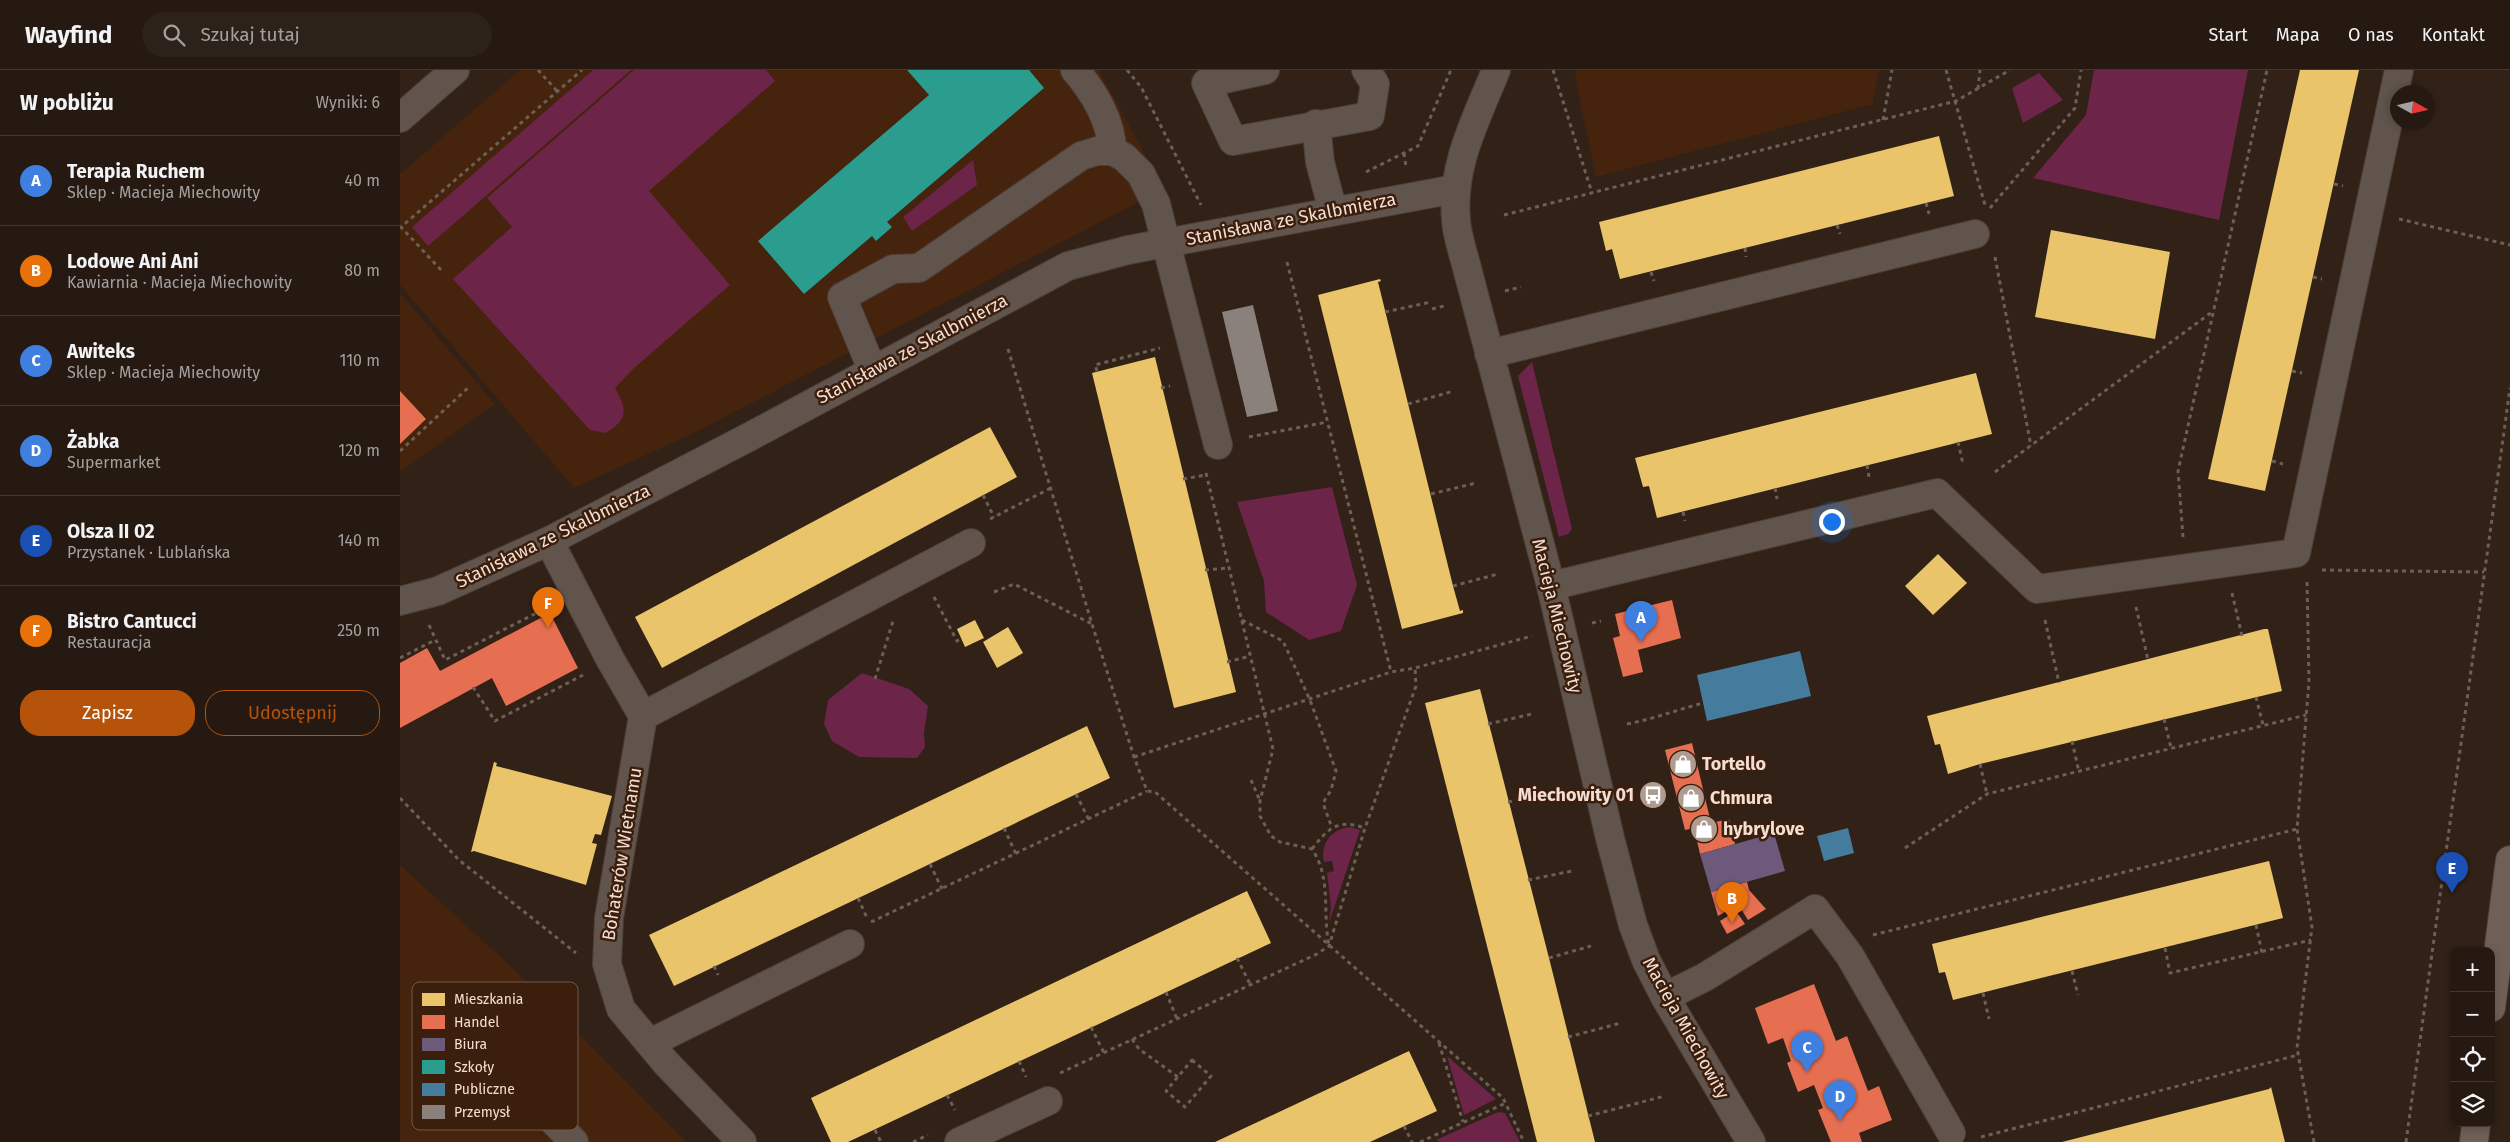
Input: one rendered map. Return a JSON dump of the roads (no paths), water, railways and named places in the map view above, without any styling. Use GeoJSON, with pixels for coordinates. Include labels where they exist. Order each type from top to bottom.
{"type":"FeatureCollection","features":[{"type":"Feature","properties":{"kind":"main road"},"geometry":{"type":"LineString","coordinates":[[2493,992],[2510,860]]}},
{"type":"Feature","properties":{"kind":"main road"},"geometry":{"type":"LineString","coordinates":[[2474,1142],[2476,1127]]}},
{"type":"Feature","properties":{"kind":"street"},"geometry":{"type":"LineString","coordinates":[[400,118],[455,70]]}},
{"type":"Feature","properties":{"kind":"street"},"geometry":{"type":"LineString","coordinates":[[1075,70],[1087,84],[1112,133],[1112,151]]}},
{"type":"Feature","properties":{"kind":"street"},"geometry":{"type":"LineString","coordinates":[[1265,70],[1206,83],[1233,141],[1316,124],[1370,116],[1375,84],[1366,70]]}},
{"type":"Feature","properties":{"kind":"street","name":"Macieja Miechowity"},"geometry":{"type":"LineString","coordinates":[[1496,70],[1460,160],[1455,189],[1456,222],[1551,586],[1628,906],[1646,960],[1664,997],[1751,1142]]}},
{"type":"Feature","properties":{"kind":"street"},"geometry":{"type":"LineString","coordinates":[[1551,586],[1937,493],[2037,589],[2225,564],[2301,561],[2368,212],[2399,70]]}},
{"type":"Feature","properties":{"kind":"street"},"geometry":{"type":"LineString","coordinates":[[1316,124],[1320,162],[1333,211]]}},
{"type":"Feature","properties":{"kind":"street"},"geometry":{"type":"LineString","coordinates":[[872,369],[842,297],[893,270],[919,268],[1081,156],[1097,151],[1112,151],[1124,156],[1141,174],[1156,204],[1218,445]]}},
{"type":"Feature","properties":{"kind":"street","name":"Stanisława ze Skalbmierza"},"geometry":{"type":"LineString","coordinates":[[408,599],[438,591],[549,541],[749,437],[872,369],[1068,266],[1128,250],[1455,189]]}},
{"type":"Feature","properties":{"kind":"street"},"geometry":{"type":"LineString","coordinates":[[1489,354],[1975,234]]}},
{"type":"Feature","properties":{"kind":"street"},"geometry":{"type":"LineString","coordinates":[[549,541],[610,659],[643,716],[971,543]]}},
{"type":"Feature","properties":{"kind":"street","name":"Bohaterów Wietnamu"},"geometry":{"type":"LineString","coordinates":[[643,716],[609,918],[607,964],[621,1009],[742,1142]]}},
{"type":"Feature","properties":{"kind":"street"},"geometry":{"type":"LineString","coordinates":[[1664,997],[1705,977],[1814,910],[1841,942],[1961,1136]]}},
{"type":"Feature","properties":{"kind":"street"},"geometry":{"type":"LineString","coordinates":[[650,1042],[850,944]]}},
{"type":"Feature","properties":{"kind":"street"},"geometry":{"type":"LineString","coordinates":[[948,1136],[1048,1101]]}},
{"type":"Feature","properties":{"kind":"street"},"geometry":{"type":"LineString","coordinates":[[562,1130],[574,1142]]}},
{"type":"Feature","properties":{"kind":"place","name":"Bistro Cantucci"},"geometry":{"type":"Point","coordinates":[548,628]}},
{"type":"Feature","properties":{"kind":"place","name":"Terapia Ruchem"},"geometry":{"type":"Point","coordinates":[1641,642]}},
{"type":"Feature","properties":{"kind":"place","name":"Tortello"},"geometry":{"type":"Point","coordinates":[1683,764]}},
{"type":"Feature","properties":{"kind":"place","name":"Miechowity 01"},"geometry":{"type":"Point","coordinates":[1653,795]}},
{"type":"Feature","properties":{"kind":"place","name":"Chmura"},"geometry":{"type":"Point","coordinates":[1691,798]}},
{"type":"Feature","properties":{"kind":"place","name":"hybrylove"},"geometry":{"type":"Point","coordinates":[1704,829]}},
{"type":"Feature","properties":{"kind":"place","name":"Olsza II 02"},"geometry":{"type":"Point","coordinates":[2452,893]}},
{"type":"Feature","properties":{"kind":"place","name":"Lodowe Ani Ani"},"geometry":{"type":"Point","coordinates":[1732,923]}},
{"type":"Feature","properties":{"kind":"place","name":"Awiteks"},"geometry":{"type":"Point","coordinates":[1807,1072]}},
{"type":"Feature","properties":{"kind":"place","name":"Żabka"},"geometry":{"type":"Point","coordinates":[1840,1121]}}]}
